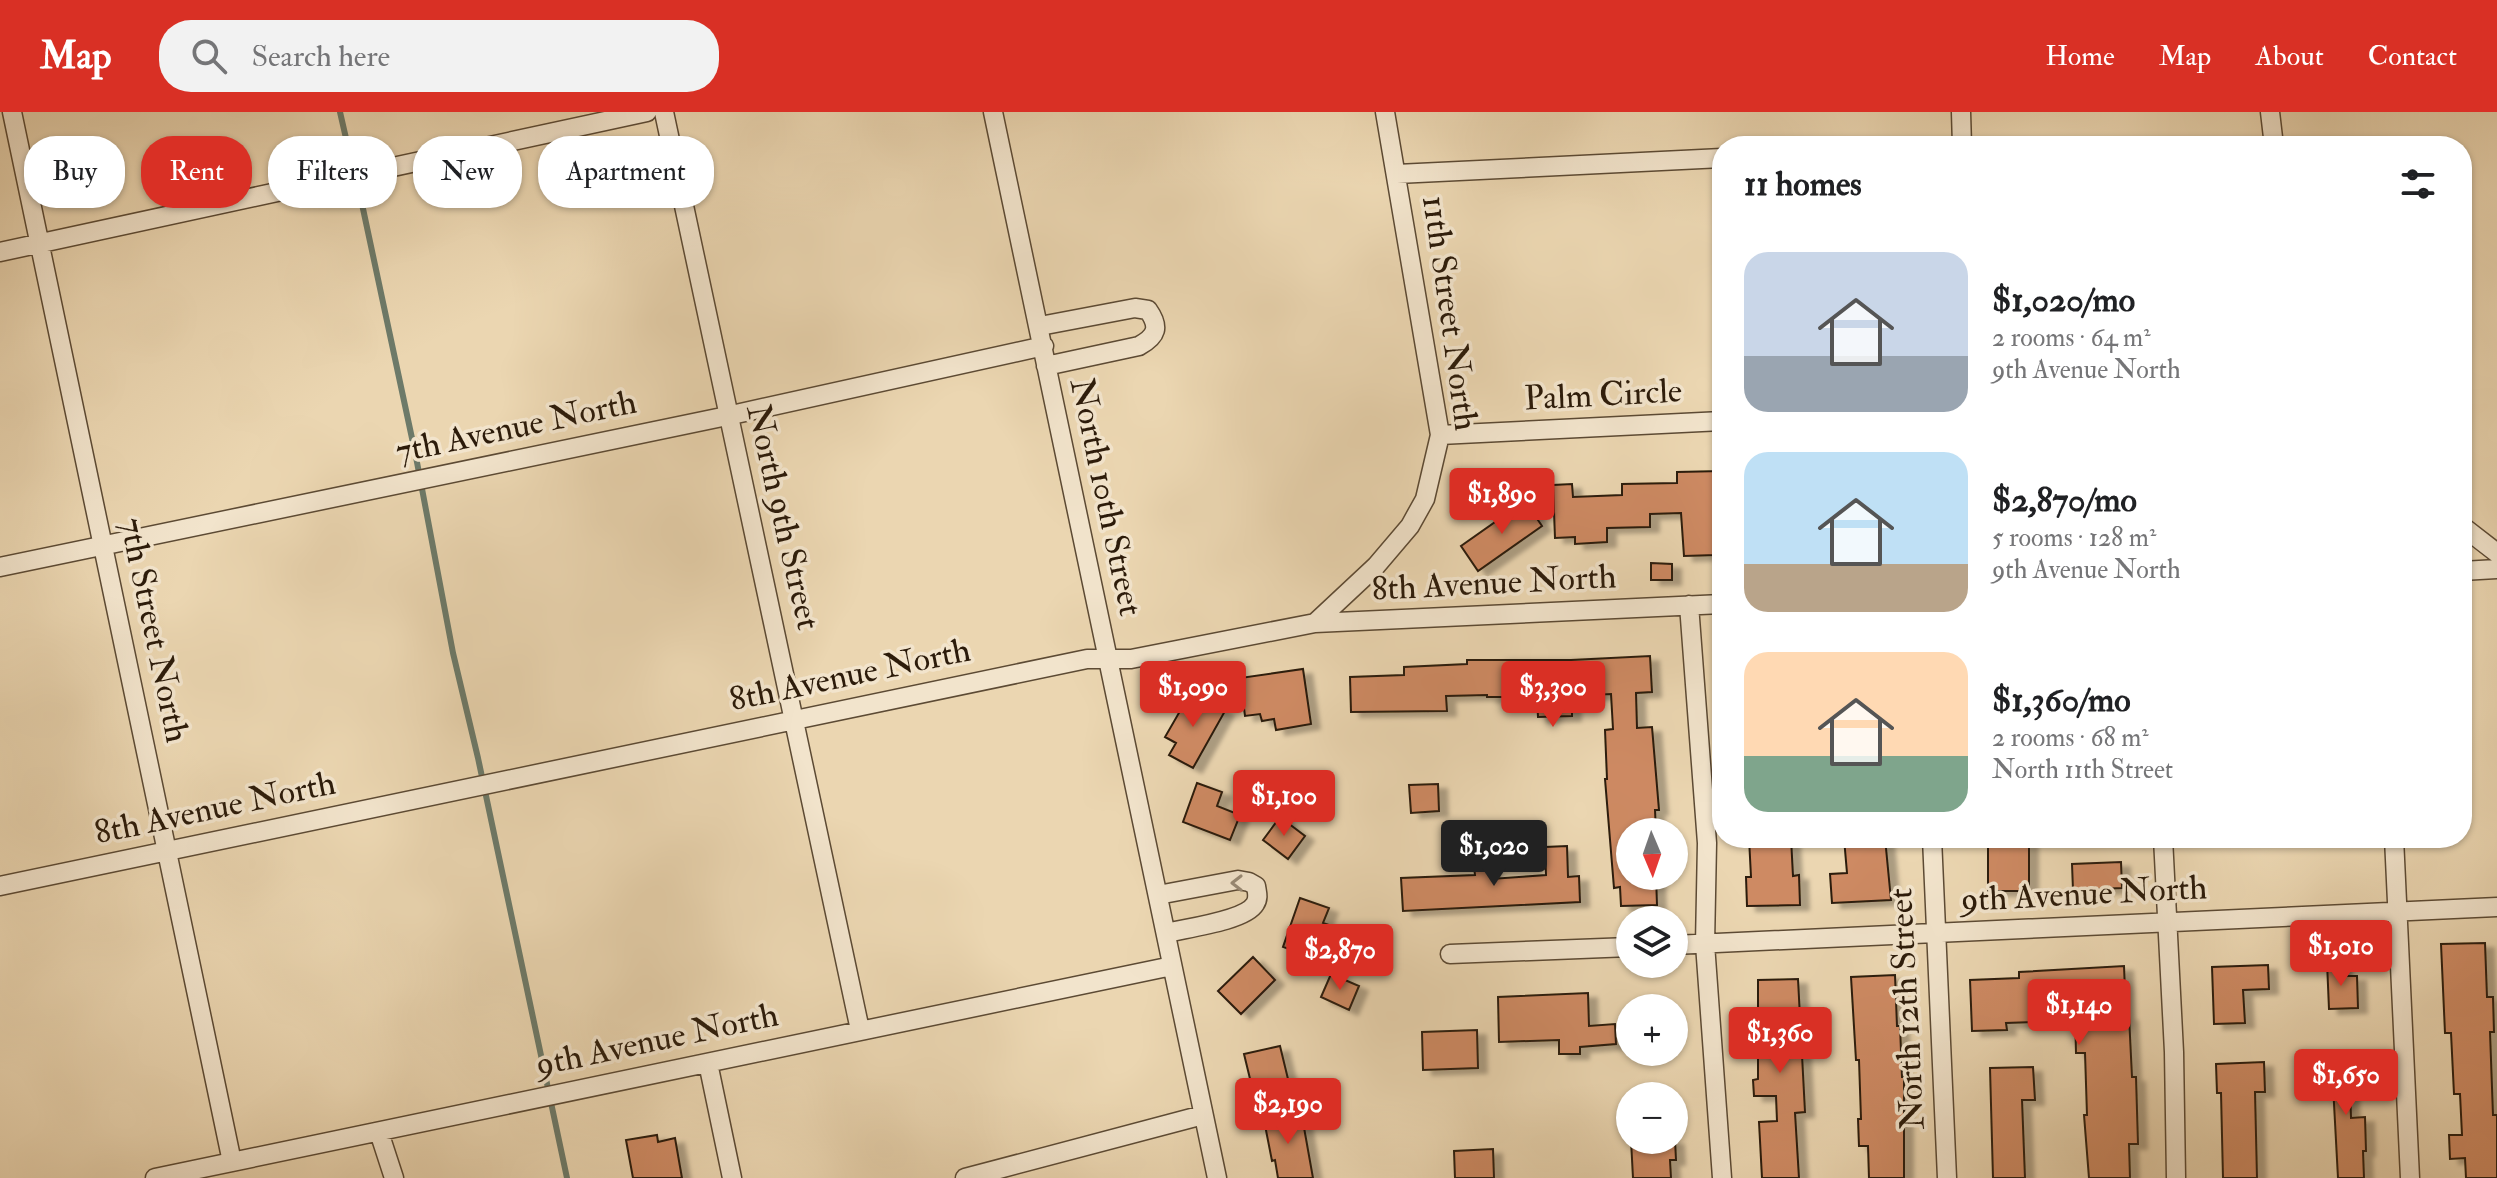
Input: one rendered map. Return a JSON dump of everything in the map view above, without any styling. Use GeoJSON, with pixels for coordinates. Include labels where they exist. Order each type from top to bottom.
{"type":"FeatureCollection","features":[{"type":"Feature","properties":{"kind":"street","name":"7th Street North"},"geometry":{"type":"LineString","coordinates":[[12,112],[232,1162]]}},
{"type":"Feature","properties":{"kind":"street"},"geometry":{"type":"LineString","coordinates":[[0,252],[647,112]]}},
{"type":"Feature","properties":{"kind":"street","name":"North 9th Street"},"geometry":{"type":"LineString","coordinates":[[664,112],[727,416],[796,718],[860,1030]]}},
{"type":"Feature","properties":{"kind":"street","name":"North 10th Street"},"geometry":{"type":"LineString","coordinates":[[993,112],[1217,1178]]}},
{"type":"Feature","properties":{"kind":"street","name":"11th Street North"},"geometry":{"type":"LineString","coordinates":[[1315,623],[1376,566],[1410,526],[1425,499],[1440,435],[1385,112]]}},
{"type":"Feature","properties":{"kind":"street"},"geometry":{"type":"LineString","coordinates":[[1961,112],[1962,136]]}},
{"type":"Feature","properties":{"kind":"street"},"geometry":{"type":"LineString","coordinates":[[2270,112],[2273,136]]}},
{"type":"Feature","properties":{"kind":"street"},"geometry":{"type":"LineString","coordinates":[[1397,174],[1712,158]]}},
{"type":"Feature","properties":{"kind":"street"},"geometry":{"type":"LineString","coordinates":[[1040,326],[1135,308],[1148,310],[1157,330],[1152,339],[1139,346],[1046,366]]}},
{"type":"Feature","properties":{"kind":"street","name":"7th Avenue North"},"geometry":{"type":"LineString","coordinates":[[0,567],[727,416],[1044,346]]}},
{"type":"Feature","properties":{"kind":"street","name":"Palm Circle"},"geometry":{"type":"LineString","coordinates":[[1440,435],[1712,421]]}},
{"type":"Feature","properties":{"kind":"street"},"geometry":{"type":"LineString","coordinates":[[2472,534],[2497,553]]}},
{"type":"Feature","properties":{"kind":"street"},"geometry":{"type":"LineString","coordinates":[[2472,570],[2497,569]]}},
{"type":"Feature","properties":{"kind":"street","name":"8th Avenue North"},"geometry":{"type":"LineString","coordinates":[[0,886],[1087,659],[1131,659],[1315,623],[1712,604]]}},
{"type":"Feature","properties":{"kind":"street"},"geometry":{"type":"LineString","coordinates":[[1689,605],[1707,843],[1705,944],[1722,1178]]}},
{"type":"Feature","properties":{"kind":"street","name":"North 12th Street"},"geometry":{"type":"LineString","coordinates":[[1932,848],[1947,1178]]}},
{"type":"Feature","properties":{"kind":"street"},"geometry":{"type":"LineString","coordinates":[[2163,848],[2174,1052],[2176,1178]]}},
{"type":"Feature","properties":{"kind":"street"},"geometry":{"type":"LineString","coordinates":[[2394,848],[2410,1178]]}},
{"type":"Feature","properties":{"kind":"street"},"geometry":{"type":"LineString","coordinates":[[1158,895],[1238,880],[1256,886],[1258,898],[1254,908],[1241,916],[1166,933]]}},
{"type":"Feature","properties":{"kind":"street","name":"9th Avenue North"},"geometry":{"type":"LineString","coordinates":[[1688,945],[2497,907]]}},
{"type":"Feature","properties":{"kind":"street"},"geometry":{"type":"LineString","coordinates":[[1450,954],[1616,948]]}},
{"type":"Feature","properties":{"kind":"street","name":"9th Avenue North"},"geometry":{"type":"LineString","coordinates":[[155,1178],[1172,966]]}},
{"type":"Feature","properties":{"kind":"street"},"geometry":{"type":"LineString","coordinates":[[708,1063],[732,1178]]}},
{"type":"Feature","properties":{"kind":"street"},"geometry":{"type":"LineString","coordinates":[[975,1177],[1203,1115]]}},
{"type":"Feature","properties":{"kind":"street"},"geometry":{"type":"LineString","coordinates":[[379,1132],[394,1178]]}},
{"type":"Feature","properties":{"kind":"building"},"geometry":{"type":"Polygon","coordinates":[[[1712,471],[1712,555],[1684,556],[1681,513],[1650,514],[1650,527],[1607,528],[1607,542],[1575,544],[1575,537],[1555,538],[1553,485],[1572,484],[1573,497],[1622,495],[1622,484],[1677,483],[1677,472],[1712,471]]]}},
{"type":"Feature","properties":{"kind":"building"},"geometry":{"type":"Polygon","coordinates":[[[1525,501],[1542,526],[1478,571],[1461,546],[1525,501]]]}},
{"type":"Feature","properties":{"kind":"building"},"geometry":{"type":"Polygon","coordinates":[[[1651,563],[1672,564],[1672,580],[1651,580],[1651,563]]]}},
{"type":"Feature","properties":{"kind":"building"},"geometry":{"type":"Polygon","coordinates":[[[1650,656],[1652,692],[1636,693],[1637,728],[1652,727],[1659,810],[1655,810],[1655,818],[1616,818],[1616,888],[1605,779],[1605,730],[1613,729],[1611,694],[1572,696],[1572,716],[1538,717],[1537,697],[1487,695],[1446,696],[1447,711],[1351,712],[1350,677],[1404,675],[1404,667],[1467,664],[1467,660],[1650,656]]]}},
{"type":"Feature","properties":{"kind":"building"},"geometry":{"type":"Polygon","coordinates":[[[1303,669],[1311,724],[1276,730],[1274,719],[1262,721],[1260,714],[1245,716],[1240,678],[1303,669]]]}},
{"type":"Feature","properties":{"kind":"building"},"geometry":{"type":"Polygon","coordinates":[[[1191,692],[1225,711],[1193,768],[1169,755],[1176,743],[1165,737],[1191,692]]]}},
{"type":"Feature","properties":{"kind":"building"},"geometry":{"type":"Polygon","coordinates":[[[1197,783],[1222,792],[1217,806],[1240,815],[1230,840],[1183,822],[1197,783]]]}},
{"type":"Feature","properties":{"kind":"building"},"geometry":{"type":"Polygon","coordinates":[[[1438,784],[1439,811],[1411,813],[1409,785],[1438,784]]]}},
{"type":"Feature","properties":{"kind":"building"},"geometry":{"type":"Polygon","coordinates":[[[1280,817],[1305,836],[1288,859],[1263,840],[1280,817]]]}},
{"type":"Feature","properties":{"kind":"building"},"geometry":{"type":"Polygon","coordinates":[[[1567,846],[1568,877],[1579,876],[1580,902],[1403,911],[1401,878],[1475,875],[1474,867],[1490,866],[1491,879],[1546,875],[1545,847],[1567,846]]]}},
{"type":"Feature","properties":{"kind":"building"},"geometry":{"type":"Polygon","coordinates":[[[1750,848],[1792,848],[1793,876],[1799,875],[1800,905],[1747,906],[1746,877],[1751,877],[1750,848]]]}},
{"type":"Feature","properties":{"kind":"building"},"geometry":{"type":"Polygon","coordinates":[[[1845,848],[1886,848],[1891,900],[1832,903],[1830,874],[1847,873],[1845,848]]]}},
{"type":"Feature","properties":{"kind":"building"},"geometry":{"type":"Polygon","coordinates":[[[1988,848],[2029,848],[2029,891],[1988,891],[1988,848]]]}},
{"type":"Feature","properties":{"kind":"building"},"geometry":{"type":"Polygon","coordinates":[[[2121,862],[2122,888],[2073,890],[2072,864],[2121,862]]]}},
{"type":"Feature","properties":{"kind":"building"},"geometry":{"type":"Polygon","coordinates":[[[1620,890],[1656,890],[1657,905],[1621,906],[1620,890]]]}},
{"type":"Feature","properties":{"kind":"building"},"geometry":{"type":"Polygon","coordinates":[[[1300,898],[1329,908],[1323,923],[1335,927],[1330,940],[1348,947],[1341,967],[1283,947],[1300,898]]]}},
{"type":"Feature","properties":{"kind":"building"},"geometry":{"type":"Polygon","coordinates":[[[2485,943],[2487,997],[2493,997],[2494,1032],[2490,1032],[2493,1115],[2497,1115],[2497,1178],[2466,1178],[2465,1158],[2450,1159],[2449,1135],[2462,1135],[2460,1094],[2454,1094],[2451,1033],[2445,1033],[2441,944],[2485,943]]]}},
{"type":"Feature","properties":{"kind":"building"},"geometry":{"type":"Polygon","coordinates":[[[1253,957],[1275,980],[1241,1014],[1218,991],[1253,957]]]}},
{"type":"Feature","properties":{"kind":"building"},"geometry":{"type":"Polygon","coordinates":[[[2343,961],[2343,976],[2357,976],[2358,1008],[2329,1009],[2327,962],[2343,961]]]}},
{"type":"Feature","properties":{"kind":"building"},"geometry":{"type":"Polygon","coordinates":[[[2268,965],[2269,989],[2243,990],[2245,1023],[2214,1024],[2212,967],[2268,965]]]}},
{"type":"Feature","properties":{"kind":"building"},"geometry":{"type":"Polygon","coordinates":[[[2124,966],[2132,1077],[2136,1077],[2138,1144],[2129,1144],[2130,1178],[2089,1178],[2084,1115],[2087,1115],[2085,1053],[2076,1053],[2075,1012],[2036,1013],[2036,1022],[2006,1023],[2007,1030],[1972,1031],[1970,980],[2019,978],[2019,972],[2124,966]]]}},
{"type":"Feature","properties":{"kind":"building"},"geometry":{"type":"Polygon","coordinates":[[[1331,974],[1359,986],[1349,1010],[1321,997],[1331,974]]]}},
{"type":"Feature","properties":{"kind":"building"},"geometry":{"type":"Polygon","coordinates":[[[1895,975],[1897,1026],[1900,1026],[1904,1077],[1904,1178],[1869,1178],[1868,1146],[1859,1146],[1859,1060],[1856,1060],[1851,977],[1895,975]]]}},
{"type":"Feature","properties":{"kind":"building"},"geometry":{"type":"Polygon","coordinates":[[[1798,979],[1805,1112],[1795,1113],[1799,1178],[1762,1178],[1759,1122],[1777,1121],[1776,1096],[1754,1096],[1753,1080],[1758,1079],[1758,980],[1798,979]]]}},
{"type":"Feature","properties":{"kind":"building"},"geometry":{"type":"Polygon","coordinates":[[[1588,993],[1589,1026],[1615,1024],[1616,1044],[1580,1047],[1580,1054],[1559,1054],[1559,1040],[1499,1042],[1498,997],[1588,993]]]}},
{"type":"Feature","properties":{"kind":"building"},"geometry":{"type":"Polygon","coordinates":[[[1477,1030],[1478,1068],[1423,1070],[1422,1032],[1477,1030]]]}},
{"type":"Feature","properties":{"kind":"building"},"geometry":{"type":"Polygon","coordinates":[[[1280,1046],[1288,1079],[1252,1087],[1244,1054],[1280,1046]]]}},
{"type":"Feature","properties":{"kind":"building"},"geometry":{"type":"Polygon","coordinates":[[[2353,1052],[2351,1118],[2365,1117],[2364,1178],[2338,1178],[2333,1085],[2328,1085],[2327,1053],[2353,1052]]]}},
{"type":"Feature","properties":{"kind":"building"},"geometry":{"type":"Polygon","coordinates":[[[2264,1062],[2265,1092],[2255,1092],[2257,1178],[2223,1178],[2221,1093],[2217,1093],[2216,1064],[2264,1062]]]}},
{"type":"Feature","properties":{"kind":"building"},"geometry":{"type":"Polygon","coordinates":[[[2033,1067],[2035,1100],[2022,1100],[2025,1178],[1993,1178],[1990,1068],[2033,1067]]]}},
{"type":"Feature","properties":{"kind":"building"},"geometry":{"type":"Polygon","coordinates":[[[1288,1110],[1291,1124],[1303,1122],[1313,1178],[1278,1178],[1263,1115],[1288,1110]]]}},
{"type":"Feature","properties":{"kind":"building"},"geometry":{"type":"Polygon","coordinates":[[[657,1135],[658,1142],[675,1138],[682,1178],[633,1178],[626,1140],[657,1135]]]}},
{"type":"Feature","properties":{"kind":"building"},"geometry":{"type":"Polygon","coordinates":[[[1493,1149],[1494,1178],[1455,1178],[1454,1151],[1493,1149]]]}},
{"type":"Feature","properties":{"kind":"building"},"geometry":{"type":"Polygon","coordinates":[[[1632,1154],[1676,1154],[1676,1160],[1670,1160],[1671,1178],[1633,1178],[1632,1154]]]}},
{"type":"Feature","properties":{"kind":"waterway"},"geometry":{"type":"LineString","coordinates":[[340,112],[345,136]]}},
{"type":"Feature","properties":{"kind":"waterway"},"geometry":{"type":"LineString","coordinates":[[363,208],[416,457],[453,653],[567,1178]]}}]}
